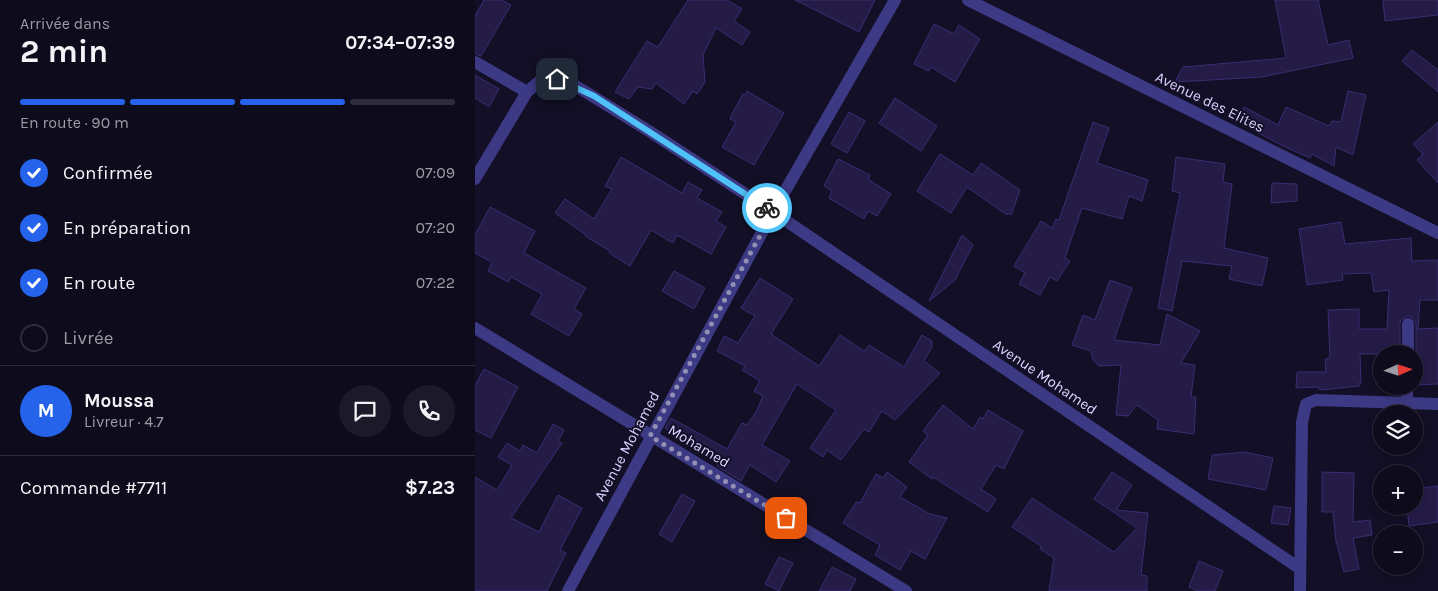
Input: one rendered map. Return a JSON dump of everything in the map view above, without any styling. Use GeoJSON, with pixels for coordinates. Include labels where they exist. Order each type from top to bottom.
{"type":"FeatureCollection","features":[{"type":"Feature","properties":{"kind":"street","name":"Avenue Mohamed"},"geometry":{"type":"LineString","coordinates":[[568,591],[650,436],[773,212],[895,0]]}},
{"type":"Feature","properties":{"kind":"street","name":"Avenue des Elites"},"geometry":{"type":"LineString","coordinates":[[968,0],[1438,233]]}},
{"type":"Feature","properties":{"kind":"street"},"geometry":{"type":"LineString","coordinates":[[475,62],[527,92],[475,179]]}},
{"type":"Feature","properties":{"kind":"street","name":"Avenue Mohamed"},"geometry":{"type":"LineString","coordinates":[[527,92],[543,78],[557,79],[576,86],[773,212],[1299,568]]}},
{"type":"Feature","properties":{"kind":"street"},"geometry":{"type":"LineString","coordinates":[[1408,345],[1409,324]]}},
{"type":"Feature","properties":{"kind":"street","name":"Mohamed"},"geometry":{"type":"LineString","coordinates":[[475,328],[906,591]]}},
{"type":"Feature","properties":{"kind":"street"},"geometry":{"type":"LineString","coordinates":[[1407,395],[1407,403]]}},
{"type":"Feature","properties":{"kind":"street"},"geometry":{"type":"LineString","coordinates":[[1300,591],[1302,422],[1307,404],[1316,400],[1438,404]]}},
{"type":"Feature","properties":{"kind":"building"},"geometry":{"type":"Polygon","coordinates":[[[484,0],[502,0],[511,5],[481,56],[475,54],[475,16],[484,0]]]}},
{"type":"Feature","properties":{"kind":"building"},"geometry":{"type":"Polygon","coordinates":[[[688,0],[727,0],[742,9],[734,21],[750,32],[742,45],[716,28],[703,55],[705,82],[697,94],[693,91],[684,104],[656,83],[652,89],[638,87],[629,99],[615,92],[647,41],[657,47],[660,44],[688,0]]]}},
{"type":"Feature","properties":{"kind":"building"},"geometry":{"type":"Polygon","coordinates":[[[795,0],[875,0],[859,32],[795,0]]]}},
{"type":"Feature","properties":{"kind":"building"},"geometry":{"type":"Polygon","coordinates":[[[1275,0],[1318,0],[1328,45],[1349,40],[1353,58],[1262,77],[1175,82],[1183,67],[1286,58],[1275,0]]]}},
{"type":"Feature","properties":{"kind":"building"},"geometry":{"type":"Polygon","coordinates":[[[1383,0],[1438,0],[1438,15],[1385,21],[1383,0]]]}},
{"type":"Feature","properties":{"kind":"building"},"geometry":{"type":"Polygon","coordinates":[[[934,24],[954,34],[959,25],[980,39],[955,82],[931,67],[929,71],[914,64],[934,24]]]}},
{"type":"Feature","properties":{"kind":"building"},"geometry":{"type":"Polygon","coordinates":[[[1412,50],[1438,70],[1438,92],[1402,61],[1412,50]]]}},
{"type":"Feature","properties":{"kind":"building"},"geometry":{"type":"Polygon","coordinates":[[[475,75],[499,89],[489,107],[475,98],[475,75]]]}},
{"type":"Feature","properties":{"kind":"building"},"geometry":{"type":"Polygon","coordinates":[[[747,91],[784,113],[754,165],[722,147],[736,122],[730,119],[732,114],[743,94],[745,95],[747,91]]]}},
{"type":"Feature","properties":{"kind":"building"},"geometry":{"type":"Polygon","coordinates":[[[1348,91],[1366,95],[1353,155],[1336,147],[1334,166],[1312,154],[1310,158],[1279,144],[1237,121],[1244,107],[1278,125],[1286,107],[1329,126],[1332,121],[1341,122],[1348,91]]]}},
{"type":"Feature","properties":{"kind":"building"},"geometry":{"type":"Polygon","coordinates":[[[895,98],[937,126],[921,151],[879,123],[895,98]]]}},
{"type":"Feature","properties":{"kind":"building"},"geometry":{"type":"Polygon","coordinates":[[[849,112],[865,121],[847,153],[831,144],[849,112]]]}},
{"type":"Feature","properties":{"kind":"building"},"geometry":{"type":"Polygon","coordinates":[[[1093,122],[1109,128],[1097,163],[1148,180],[1142,201],[1129,196],[1122,219],[1082,208],[1065,258],[1070,261],[1057,281],[1050,277],[1040,295],[1019,284],[1025,273],[1014,266],[1041,221],[1052,228],[1056,219],[1059,220],[1093,122]]]}},
{"type":"Feature","properties":{"kind":"building"},"geometry":{"type":"Polygon","coordinates":[[[1438,122],[1438,183],[1417,160],[1423,154],[1413,144],[1438,122]]]}},
{"type":"Feature","properties":{"kind":"building"},"geometry":{"type":"Polygon","coordinates":[[[940,154],[973,175],[981,163],[1020,190],[1011,215],[1008,213],[1007,215],[967,187],[951,213],[917,191],[940,154]]]}},
{"type":"Feature","properties":{"kind":"building"},"geometry":{"type":"Polygon","coordinates":[[[621,157],[682,193],[688,182],[702,190],[697,198],[722,212],[716,221],[726,227],[711,254],[677,235],[673,243],[651,230],[630,266],[609,253],[610,251],[585,236],[555,213],[565,199],[594,219],[612,189],[605,186],[621,157]]]}},
{"type":"Feature","properties":{"kind":"building"},"geometry":{"type":"Polygon","coordinates":[[[1176,157],[1225,164],[1223,182],[1232,184],[1224,248],[1268,258],[1262,286],[1229,279],[1232,266],[1182,261],[1172,311],[1158,308],[1180,193],[1172,191],[1176,157]]]}},
{"type":"Feature","properties":{"kind":"building"},"geometry":{"type":"Polygon","coordinates":[[[838,159],[870,175],[868,179],[891,194],[877,216],[868,211],[864,219],[829,198],[832,191],[824,186],[838,159]]]}},
{"type":"Feature","properties":{"kind":"building"},"geometry":{"type":"Polygon","coordinates":[[[1272,183],[1297,184],[1297,201],[1271,203],[1272,183]]]}},
{"type":"Feature","properties":{"kind":"building"},"geometry":{"type":"Polygon","coordinates":[[[490,207],[535,231],[524,253],[586,288],[574,309],[582,314],[569,336],[531,314],[542,294],[511,277],[508,282],[488,271],[492,262],[475,253],[475,235],[490,207]]]}},
{"type":"Feature","properties":{"kind":"building"},"geometry":{"type":"Polygon","coordinates":[[[1341,222],[1345,244],[1411,238],[1412,261],[1438,260],[1438,300],[1420,300],[1418,329],[1438,328],[1438,384],[1423,385],[1423,345],[1416,345],[1416,324],[1412,317],[1408,316],[1401,320],[1400,345],[1373,345],[1373,354],[1360,354],[1361,383],[1359,383],[1359,386],[1321,390],[1317,387],[1296,388],[1297,372],[1326,372],[1325,359],[1330,358],[1328,310],[1359,309],[1359,329],[1387,329],[1389,290],[1374,292],[1371,273],[1342,274],[1343,280],[1307,285],[1299,229],[1341,222]]]}},
{"type":"Feature","properties":{"kind":"building"},"geometry":{"type":"Polygon","coordinates":[[[962,235],[973,245],[955,280],[929,301],[962,235]]]}},
{"type":"Feature","properties":{"kind":"building"},"geometry":{"type":"Polygon","coordinates":[[[674,271],[705,288],[694,309],[662,291],[674,271]]]}},
{"type":"Feature","properties":{"kind":"building"},"geometry":{"type":"Polygon","coordinates":[[[760,278],[793,299],[771,334],[819,366],[840,335],[864,351],[869,345],[904,367],[922,335],[932,341],[932,347],[924,361],[940,373],[895,420],[882,411],[869,432],[864,429],[841,460],[827,450],[823,457],[810,448],[836,410],[797,384],[762,445],[790,461],[776,482],[750,465],[741,481],[665,428],[671,418],[727,449],[742,423],[747,425],[756,412],[763,396],[754,391],[760,381],[742,370],[745,366],[717,351],[724,336],[738,343],[755,316],[741,308],[760,278]]]}},
{"type":"Feature","properties":{"kind":"building"},"geometry":{"type":"Polygon","coordinates":[[[1110,280],[1132,288],[1114,340],[1160,345],[1167,314],[1200,331],[1181,363],[1195,365],[1191,397],[1196,397],[1194,434],[1157,429],[1158,420],[1137,405],[1128,416],[1116,415],[1121,365],[1099,366],[1093,360],[1091,351],[1072,345],[1083,315],[1095,320],[1110,280]]]}},
{"type":"Feature","properties":{"kind":"building"},"geometry":{"type":"Polygon","coordinates":[[[484,369],[518,387],[491,438],[475,430],[475,386],[484,369]]]}},
{"type":"Feature","properties":{"kind":"building"},"geometry":{"type":"Polygon","coordinates":[[[943,405],[973,429],[980,417],[983,419],[988,410],[1023,431],[1004,469],[996,465],[981,489],[996,499],[988,512],[933,477],[932,479],[909,462],[928,435],[923,431],[943,405]]]}},
{"type":"Feature","properties":{"kind":"building"},"geometry":{"type":"Polygon","coordinates":[[[553,424],[564,430],[558,441],[562,443],[511,518],[539,532],[558,495],[582,508],[560,550],[566,553],[547,591],[475,591],[475,477],[497,490],[512,465],[498,457],[507,443],[520,451],[523,445],[537,453],[553,424]]]}},
{"type":"Feature","properties":{"kind":"building"},"geometry":{"type":"Polygon","coordinates":[[[1244,452],[1273,458],[1266,490],[1208,479],[1212,455],[1244,452]]]}},
{"type":"Feature","properties":{"kind":"building"},"geometry":{"type":"Polygon","coordinates":[[[887,472],[907,487],[900,497],[930,514],[947,518],[925,559],[911,551],[900,570],[875,555],[880,545],[843,523],[856,502],[860,503],[876,474],[883,478],[887,472]]]}},
{"type":"Feature","properties":{"kind":"building"},"geometry":{"type":"Polygon","coordinates":[[[1112,472],[1132,485],[1116,510],[1148,513],[1141,575],[1147,576],[1147,591],[1049,591],[1054,558],[1040,549],[1041,546],[1012,527],[1032,498],[1114,552],[1137,528],[1094,499],[1112,472]]]}},
{"type":"Feature","properties":{"kind":"building"},"geometry":{"type":"Polygon","coordinates":[[[1322,472],[1354,473],[1353,522],[1370,520],[1372,535],[1353,538],[1359,569],[1344,572],[1336,541],[1333,512],[1322,512],[1322,472]]]}},
{"type":"Feature","properties":{"kind":"building"},"geometry":{"type":"Polygon","coordinates":[[[1438,486],[1438,522],[1409,525],[1408,515],[1423,515],[1423,488],[1438,486]]]}},
{"type":"Feature","properties":{"kind":"building"},"geometry":{"type":"Polygon","coordinates":[[[682,494],[695,501],[672,542],[659,534],[682,494]]]}},
{"type":"Feature","properties":{"kind":"building"},"geometry":{"type":"Polygon","coordinates":[[[1274,506],[1291,508],[1288,525],[1271,523],[1274,506]]]}},
{"type":"Feature","properties":{"kind":"building"},"geometry":{"type":"Polygon","coordinates":[[[779,557],[793,563],[779,591],[765,584],[779,557]]]}},
{"type":"Feature","properties":{"kind":"building"},"geometry":{"type":"Polygon","coordinates":[[[1199,561],[1223,571],[1215,591],[1198,591],[1189,587],[1199,561]]]}},
{"type":"Feature","properties":{"kind":"building"},"geometry":{"type":"Polygon","coordinates":[[[832,567],[856,579],[850,591],[819,591],[832,567]]]}},
{"type":"Feature","properties":{"kind":"way so far"},"geometry":{"type":"LineString","coordinates":[[767,208],[773,212],[650,436],[786,518]]}},
{"type":"Feature","properties":{"kind":"route"},"geometry":{"type":"LineString","coordinates":[[557,79],[576,86],[594,96],[767,208]]}}]}
